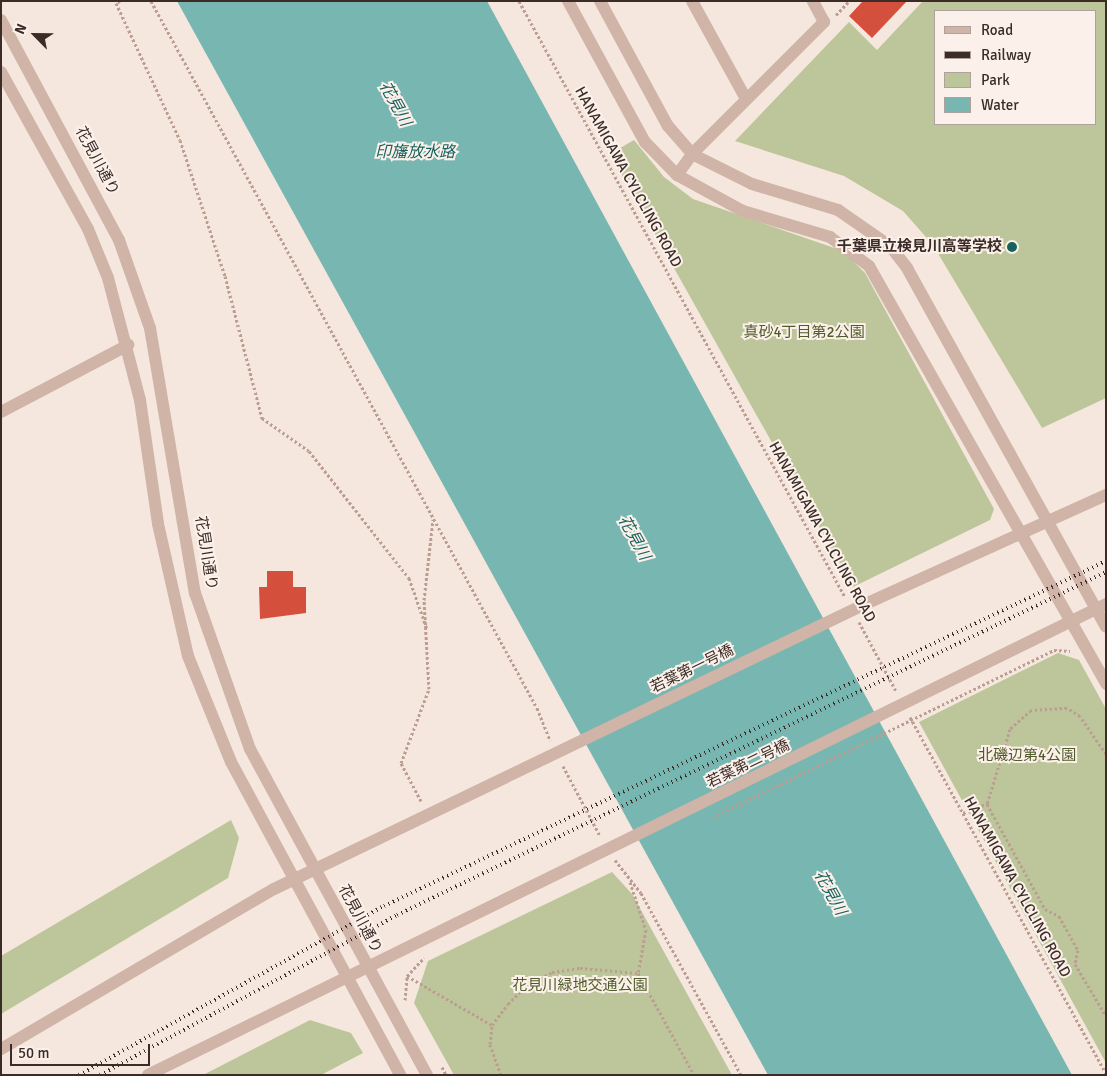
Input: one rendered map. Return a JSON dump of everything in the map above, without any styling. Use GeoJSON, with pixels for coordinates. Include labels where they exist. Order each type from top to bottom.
{"type":"FeatureCollection","features":[{"type":"Feature","properties":{"kind":"street"},"geometry":{"type":"LineString","coordinates":[[568,1],[645,142],[677,175],[743,211],[830,237],[863,261],[883,285],[1106,684]]}},
{"type":"Feature","properties":{"kind":"street"},"geometry":{"type":"LineString","coordinates":[[600,1],[668,126],[692,154],[752,184],[838,210],[890,246],[907,268],[1047,523],[1101,607],[1106,627]]}},
{"type":"Feature","properties":{"kind":"street"},"geometry":{"type":"LineString","coordinates":[[692,1],[746,99]]}},
{"type":"Feature","properties":{"kind":"street"},"geometry":{"type":"LineString","coordinates":[[677,175],[692,154],[824,22],[813,1]]}},
{"type":"Feature","properties":{"kind":"street","name":"花見川通り"},"geometry":{"type":"LineString","coordinates":[[1,20],[119,240],[150,328],[195,593],[250,748],[367,968],[427,1075]]}},
{"type":"Feature","properties":{"kind":"street"},"geometry":{"type":"LineString","coordinates":[[1,72],[88,229],[128,345],[158,524],[188,656],[231,762],[292,880],[400,1075]]}},
{"type":"Feature","properties":{"kind":"street"},"geometry":{"type":"LineString","coordinates":[[1,400],[50,382],[128,345]]}},
{"type":"Feature","properties":{"kind":"street"},"geometry":{"type":"LineString","coordinates":[[1,412],[50,382]]}},
{"type":"Feature","properties":{"kind":"street","name":"若葉第一号橋"},"geometry":{"type":"LineString","coordinates":[[1,1049],[292,880],[854,607],[1023,534],[1106,495]]}},
{"type":"Feature","properties":{"kind":"street","name":"若葉第二号橋"},"geometry":{"type":"LineString","coordinates":[[148,1075],[910,705],[1101,607]]}},
{"type":"Feature","properties":{"kind":"path"},"geometry":{"type":"LineString","coordinates":[[120,1],[116,3],[180,140],[225,276],[262,418],[309,451],[409,578],[427,629]]}},
{"type":"Feature","properties":{"kind":"path"},"geometry":{"type":"LineString","coordinates":[[151,1],[537,708],[552,745]]}},
{"type":"Feature","properties":{"kind":"path","name":"HANAMIGAWA CYLCLING ROAD"},"geometry":{"type":"LineString","coordinates":[[519,1],[854,607],[901,700]]}},
{"type":"Feature","properties":{"kind":"path"},"geometry":{"type":"LineString","coordinates":[[421,801],[401,763],[429,689],[424,600],[433,520]]}},
{"type":"Feature","properties":{"kind":"path"},"geometry":{"type":"LineString","coordinates":[[709,819],[1054,650],[1074,653]]}},
{"type":"Feature","properties":{"kind":"path","name":"HANAMIGAWA CYLCLING ROAD"},"geometry":{"type":"LineString","coordinates":[[910,705],[963,813],[1106,1074]]}},
{"type":"Feature","properties":{"kind":"path"},"geometry":{"type":"LineString","coordinates":[[1106,754],[1080,716],[1067,708],[1031,710],[1010,728],[987,804],[1045,910],[1059,916],[1078,950],[1075,964],[1106,1016]]}},
{"type":"Feature","properties":{"kind":"path"},"geometry":{"type":"LineString","coordinates":[[560,760],[603,840]]}},
{"type":"Feature","properties":{"kind":"path"},"geometry":{"type":"LineString","coordinates":[[963,813],[987,804]]}},
{"type":"Feature","properties":{"kind":"path"},"geometry":{"type":"LineString","coordinates":[[612,856],[630,882],[640,892],[741,1075]]}},
{"type":"Feature","properties":{"kind":"path"},"geometry":{"type":"LineString","coordinates":[[611,866],[629,858]]}},
{"type":"Feature","properties":{"kind":"path"},"geometry":{"type":"LineString","coordinates":[[630,882],[646,930],[638,973],[694,1075]]}},
{"type":"Feature","properties":{"kind":"path"},"geometry":{"type":"LineString","coordinates":[[408,1007],[407,976],[428,956]]}},
{"type":"Feature","properties":{"kind":"path"},"geometry":{"type":"LineString","coordinates":[[501,1075],[490,1044],[492,1025],[527,985],[552,972],[606,968],[638,973]]}},
{"type":"Feature","properties":{"kind":"path"},"geometry":{"type":"LineString","coordinates":[[407,976],[492,1025]]}},
{"type":"Feature","properties":{"kind":"path"},"geometry":{"type":"LineString","coordinates":[[437,1058],[446,1075]]}},
{"type":"Feature","properties":{"kind":"green space","name":"千葉県立検見川高等学校"},"geometry":{"type":"Polygon","coordinates":[[[923,1],[1106,1],[1106,398],[1042,428],[933,245],[903,211],[844,176],[735,141],[849,22],[877,50],[923,1]]]}},
{"type":"Feature","properties":{"kind":"green space","name":"真砂4丁目第2公園"},"geometry":{"type":"Polygon","coordinates":[[[634,140],[664,177],[693,199],[843,251],[865,273],[994,509],[990,520],[853,587],[610,154],[634,140]]]}},
{"type":"Feature","properties":{"kind":"green space","name":"北磯辺第4公園"},"geometry":{"type":"Polygon","coordinates":[[[1058,653],[1079,660],[1106,709],[1106,1063],[919,722],[1058,653]]]}},
{"type":"Feature","properties":{"kind":"green space"},"geometry":{"type":"Polygon","coordinates":[[[231,820],[239,838],[228,878],[1,1014],[1,956],[231,820]]]}},
{"type":"Feature","properties":{"kind":"green space","name":"花見川緑地交通公園"},"geometry":{"type":"Polygon","coordinates":[[[612,872],[632,894],[732,1075],[454,1075],[414,1003],[428,961],[612,872]]]}},
{"type":"Feature","properties":{"kind":"green space"},"geometry":{"type":"Polygon","coordinates":[[[310,1020],[351,1033],[363,1053],[321,1075],[203,1075],[310,1020]]]}},
{"type":"Feature","properties":{"kind":"water","name":"印旛放水路"},"geometry":{"type":"Polygon","coordinates":[[[177,1],[487,1],[1072,1075],[768,1075],[177,1]]]}},
{"type":"Feature","properties":{"kind":"building"},"geometry":{"type":"Polygon","coordinates":[[[863,1],[907,1],[872,38],[849,16],[863,1]]]}},
{"type":"Feature","properties":{"kind":"building"},"geometry":{"type":"Polygon","coordinates":[[[267,571],[293,571],[293,587],[306,587],[306,613],[260,619],[259,587],[267,587],[267,571]]]}},
{"type":"Feature","properties":{"kind":"railway"},"geometry":{"type":"LineString","coordinates":[[79,1075],[384,906],[1106,561]]}},
{"type":"Feature","properties":{"kind":"railway"},"geometry":{"type":"LineString","coordinates":[[100,1075],[397,915],[1106,572]]}},
{"type":"Feature","properties":{"kind":"place","name":"千葉県立検見川高等学校"},"geometry":{"type":"Point","coordinates":[1012,247]}},
{"type":"Feature","properties":{"kind":"water label","name":"花見川"},"geometry":{"type":"Point","coordinates":[395,104]}},
{"type":"Feature","properties":{"kind":"water label","name":"花見川"},"geometry":{"type":"Point","coordinates":[634,538]}},
{"type":"Feature","properties":{"kind":"water label","name":"花見川"},"geometry":{"type":"Point","coordinates":[830,893]}}]}
